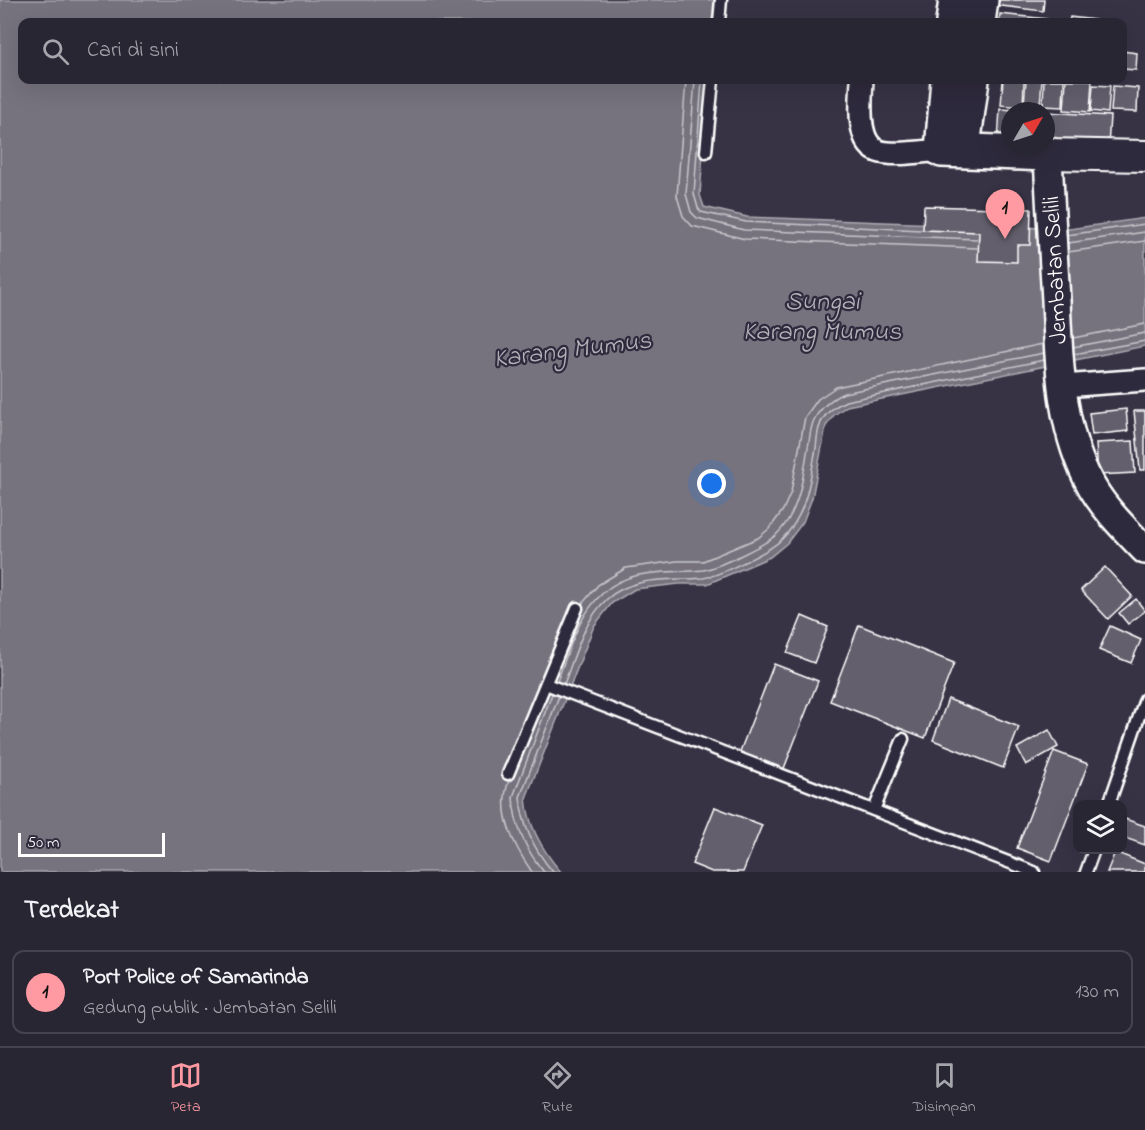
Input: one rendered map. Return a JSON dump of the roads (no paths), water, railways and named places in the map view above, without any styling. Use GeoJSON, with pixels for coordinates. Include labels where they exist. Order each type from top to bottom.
{"type":"FeatureCollection","features":[{"type":"Feature","properties":{"kind":"highway"},"geometry":{"type":"LineString","coordinates":[[954,18],[956,0]]}},
{"type":"Feature","properties":{"kind":"highway"},"geometry":{"type":"LineString","coordinates":[[979,18],[981,0]]}},
{"type":"Feature","properties":{"kind":"highway"},"geometry":{"type":"LineString","coordinates":[[948,84],[953,150]]}},
{"type":"Feature","properties":{"kind":"highway"},"geometry":{"type":"LineString","coordinates":[[953,150],[971,84]]}},
{"type":"Feature","properties":{"kind":"highway"},"geometry":{"type":"LineString","coordinates":[[953,150],[1001,152]]}},
{"type":"Feature","properties":{"kind":"main road"},"geometry":{"type":"LineString","coordinates":[[1055,154],[1145,156]]}},
{"type":"Feature","properties":{"kind":"street"},"geometry":{"type":"LineString","coordinates":[[862,84],[862,128],[873,149],[887,153],[953,150]]}},
{"type":"Feature","properties":{"kind":"street","name":"Jembatan Selili"},"geometry":{"type":"LineString","coordinates":[[1048,156],[1061,376],[1073,441],[1091,486],[1114,517],[1145,550]]}},
{"type":"Feature","properties":{"kind":"street"},"geometry":{"type":"LineString","coordinates":[[1061,376],[1145,380]]}},
{"type":"Feature","properties":{"kind":"lane"},"geometry":{"type":"LineString","coordinates":[[719,18],[721,0]]}},
{"type":"Feature","properties":{"kind":"lane"},"geometry":{"type":"LineString","coordinates":[[706,152],[713,84]]}},
{"type":"Feature","properties":{"kind":"lane"},"geometry":{"type":"LineString","coordinates":[[508,774],[577,608]]}},
{"type":"Feature","properties":{"kind":"lane"},"geometry":{"type":"LineString","coordinates":[[546,684],[1034,872]]}},
{"type":"Feature","properties":{"kind":"lane"},"geometry":{"type":"LineString","coordinates":[[1110,800],[1145,699]]}},
{"type":"Feature","properties":{"kind":"lane"},"geometry":{"type":"LineString","coordinates":[[874,810],[903,739]]}},
{"type":"Feature","properties":{"kind":"lane"},"geometry":{"type":"LineString","coordinates":[[1086,872],[1092,854]]}},
{"type":"Feature","properties":{"kind":"water"},"geometry":{"type":"Polygon","coordinates":[[[0,0],[714,0],[712,18],[18,18],[18,84],[708,84],[700,195],[704,207],[747,217],[1069,229],[1145,218],[1145,346],[847,406],[834,415],[826,426],[812,498],[803,522],[787,543],[770,557],[707,584],[679,584],[635,589],[612,603],[594,626],[526,798],[533,828],[548,856],[561,872],[0,872],[0,0]]]}},
{"type":"Feature","properties":{"kind":"place","name":"Port Police of Samarinda"},"geometry":{"type":"Point","coordinates":[1005,239]}},
{"type":"Feature","properties":{"kind":"water label","name":"Sungai Karang Mumus"},"geometry":{"type":"Point","coordinates":[822,315]}},
{"type":"Feature","properties":{"kind":"water label","name":"Karang Mumus"},"geometry":{"type":"Point","coordinates":[572,348]}}]}
